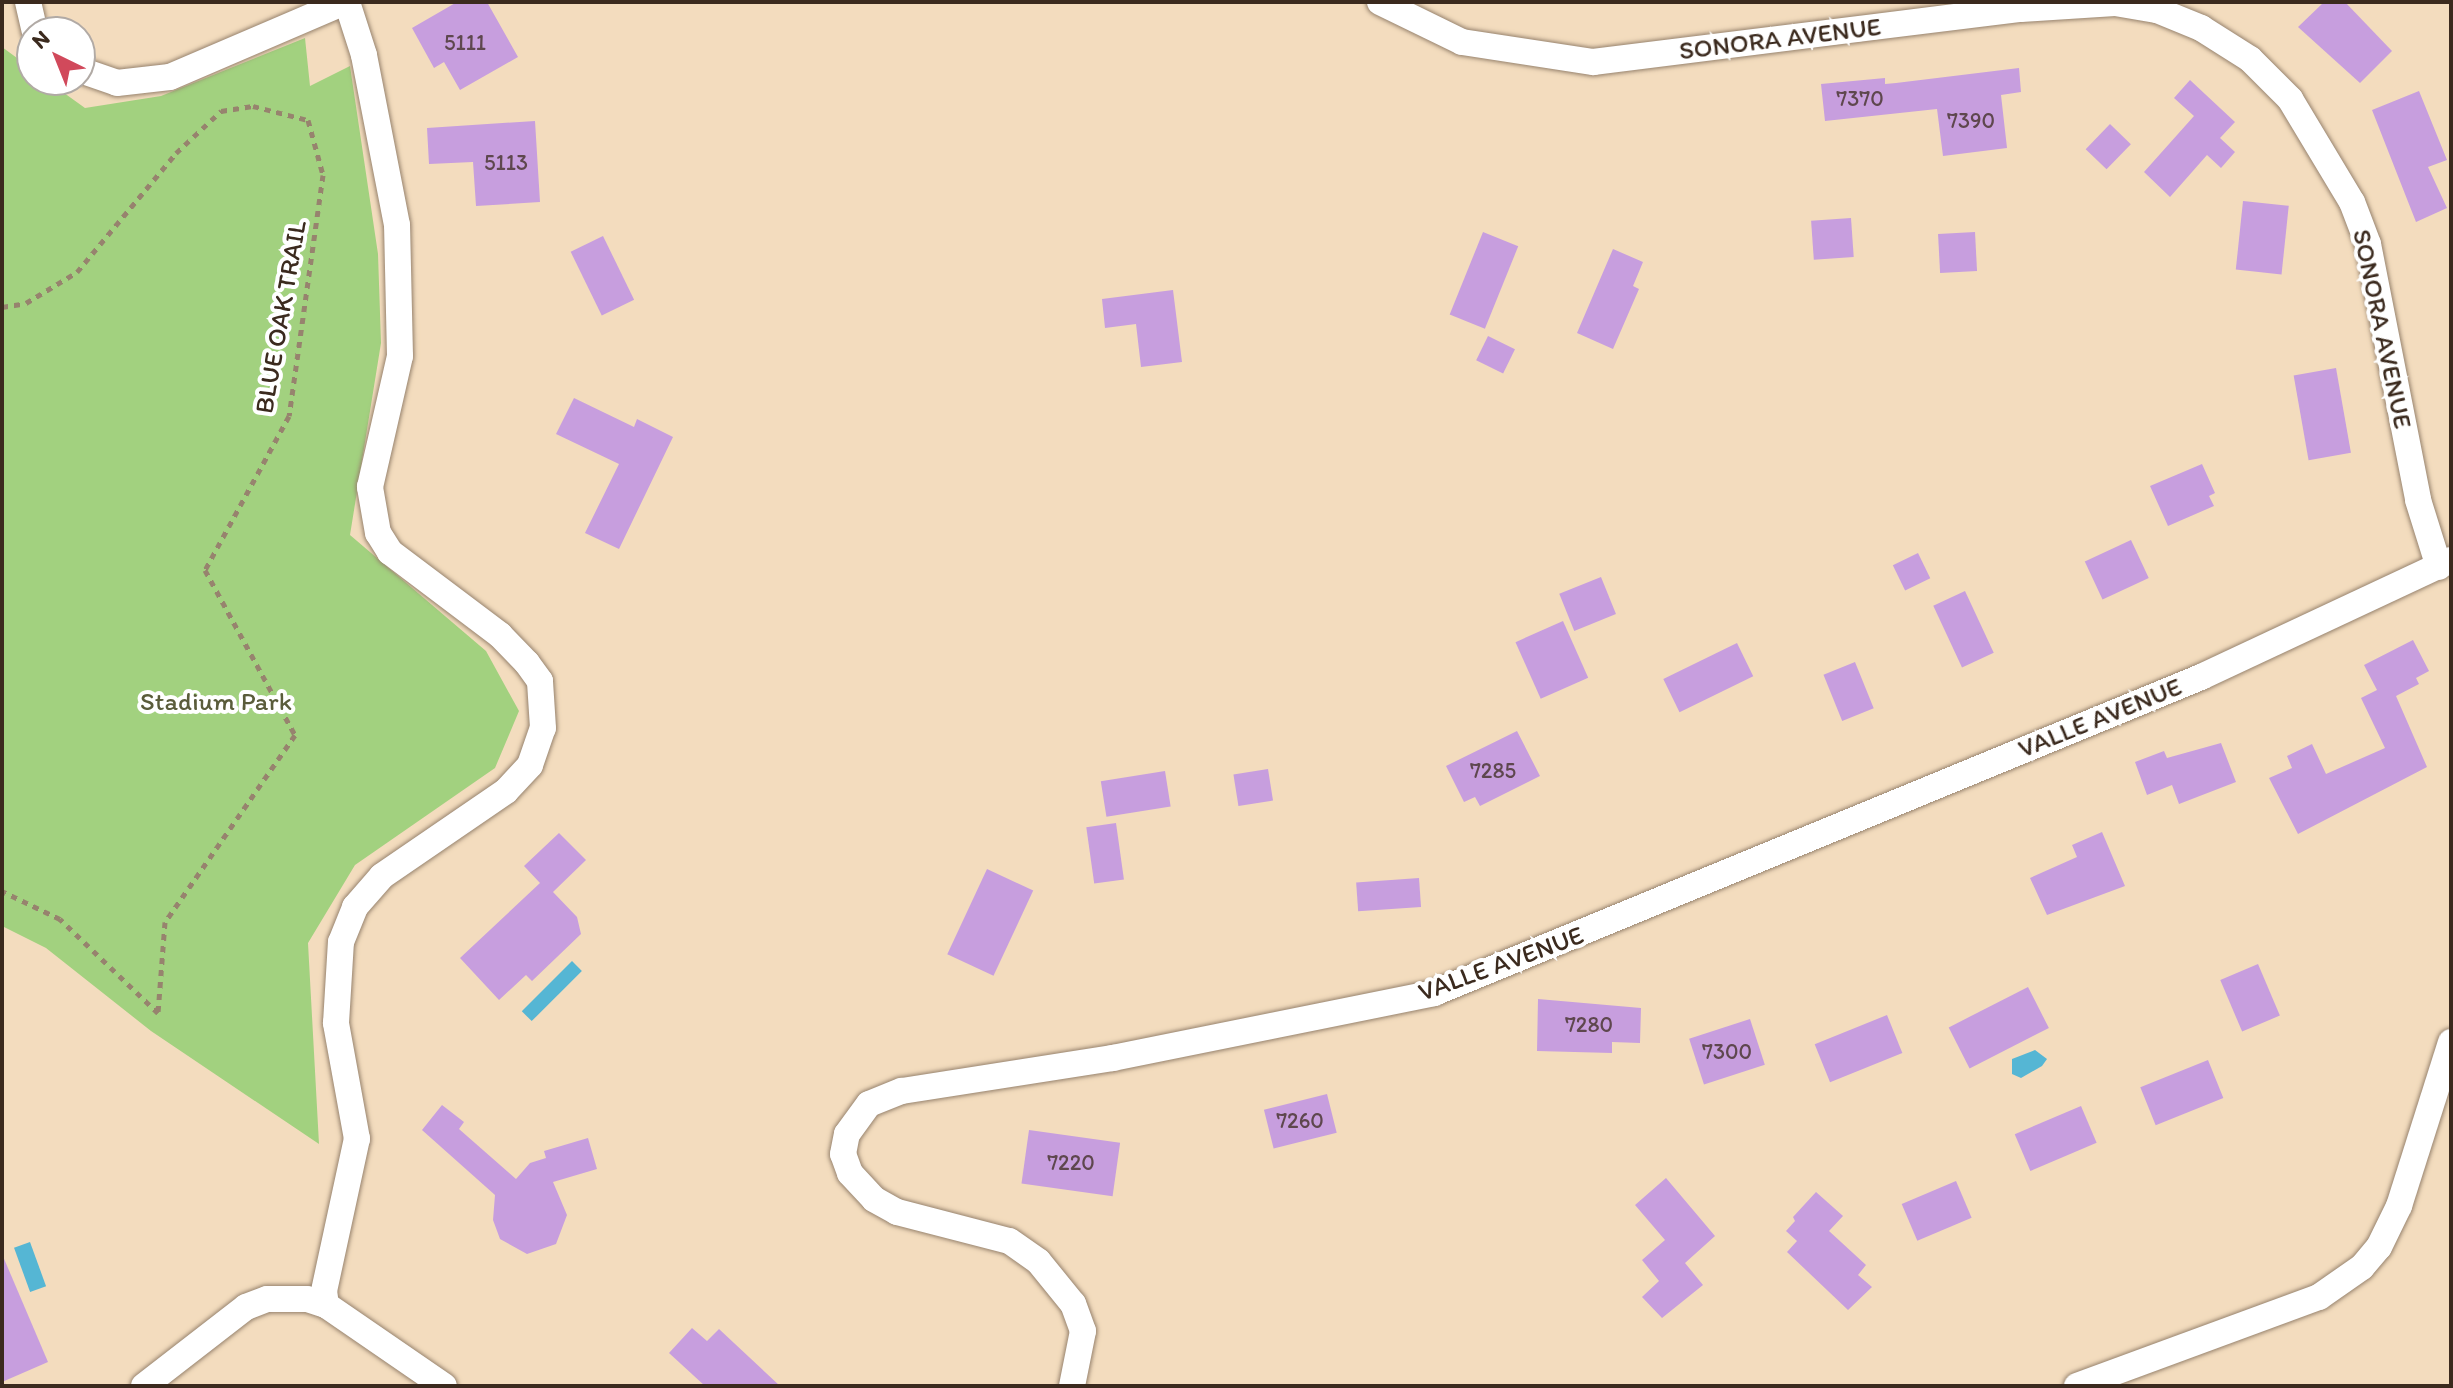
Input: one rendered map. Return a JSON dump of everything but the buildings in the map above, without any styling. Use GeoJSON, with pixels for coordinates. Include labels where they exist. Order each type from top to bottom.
{"type":"FeatureCollection","features":[{"type":"Feature","properties":{"kind":"street"},"geometry":{"type":"LineString","coordinates":[[96,76],[117,83],[170,77],[346,2],[364,55],[397,225],[400,356],[370,487],[375,523],[390,552],[500,635],[540,681],[543,728],[530,765],[506,791],[382,876],[355,907],[341,942],[336,1023],[357,1139],[324,1291],[326,1305]]}},
{"type":"Feature","properties":{"kind":"street","name":"SONORA AVENUE"},"geometry":{"type":"LineString","coordinates":[[1380,2],[1462,42],[1593,62],[2021,9],[2115,3],[2157,10],[2201,28],[2250,59],[2290,99],[2352,202],[2368,244],[2418,500],[2445,564]]}},
{"type":"Feature","properties":{"kind":"street","name":"VALLE AVENUE"},"geometry":{"type":"LineString","coordinates":[[1072,1386],[1083,1331],[1073,1304],[1038,1261],[1009,1241],[897,1212],[874,1199],[850,1173],[843,1154],[847,1134],[869,1104],[902,1091],[1113,1058],[1434,993],[2201,677],[2445,564]]}},
{"type":"Feature","properties":{"kind":"street"},"geometry":{"type":"LineString","coordinates":[[2077,1386],[2319,1297],[2362,1267],[2399,1206],[2451,1042]]}},
{"type":"Feature","properties":{"kind":"street"},"geometry":{"type":"LineString","coordinates":[[144,1386],[246,1307],[267,1299],[326,1305],[444,1386]]}},
{"type":"Feature","properties":{"kind":"path","name":"BLUE OAK TRAIL"},"geometry":{"type":"LineString","coordinates":[[2,307],[26,303],[77,272],[176,153],[221,111],[253,106],[308,120],[323,175],[289,416],[205,570],[295,735],[165,922],[158,1013],[60,919],[2,891]]}},
{"type":"Feature","properties":{"kind":"green space","name":"Stadium Park"},"geometry":{"type":"Polygon","coordinates":[[[305,38],[310,86],[350,66],[378,254],[381,343],[350,535],[486,651],[519,711],[495,768],[355,865],[308,943],[319,1144],[151,1031],[46,948],[2,926],[2,47],[16,57],[16,96],[68,96],[85,108],[161,96],[305,38]]]}},
{"type":"Feature","properties":{"kind":"water"},"geometry":{"type":"Polygon","coordinates":[[[572,961],[582,971],[532,1021],[522,1011],[572,961]]]}},
{"type":"Feature","properties":{"kind":"water"},"geometry":{"type":"Polygon","coordinates":[[[2035,1050],[2047,1059],[2042,1066],[2021,1078],[2012,1074],[2012,1059],[2035,1050]]]}},
{"type":"Feature","properties":{"kind":"water"},"geometry":{"type":"Polygon","coordinates":[[[30,1242],[46,1286],[30,1292],[14,1248],[30,1242]]]}}]}
